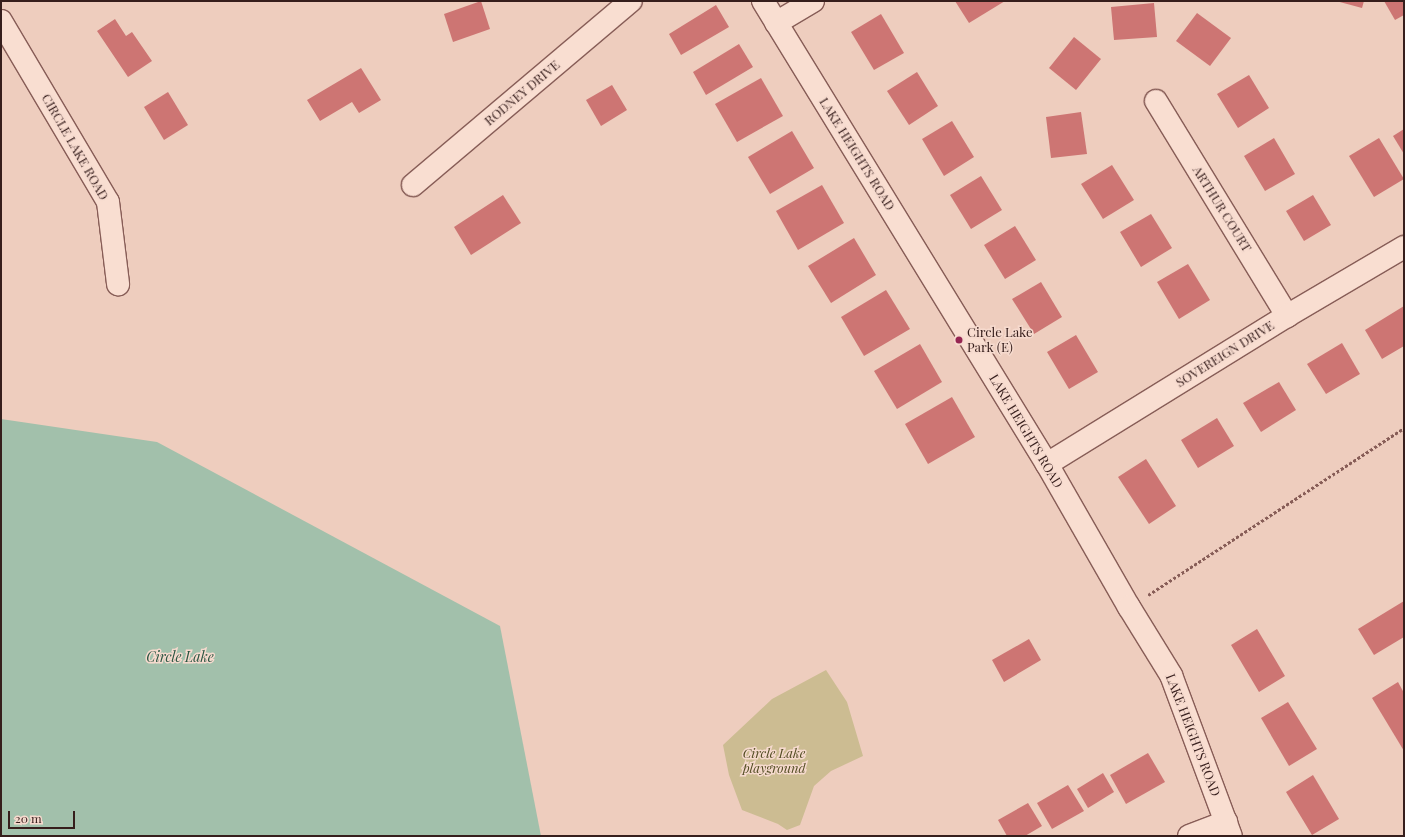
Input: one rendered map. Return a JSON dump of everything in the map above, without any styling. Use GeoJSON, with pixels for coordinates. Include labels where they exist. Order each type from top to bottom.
{"type":"FeatureCollection","features":[{"type":"Feature","properties":{"kind":"street","name":"RODNEY DRIVE"},"geometry":{"type":"LineString","coordinates":[[413,185],[631,1]]}},
{"type":"Feature","properties":{"kind":"street","name":"LAKE HEIGHTS ROAD"},"geometry":{"type":"LineString","coordinates":[[763,1],[1047,464],[1129,607],[1171,675],[1228,829]]}},
{"type":"Feature","properties":{"kind":"street"},"geometry":{"type":"LineString","coordinates":[[776,23],[813,1]]}},
{"type":"Feature","properties":{"kind":"street","name":"CIRCLE LAKE ROAD"},"geometry":{"type":"LineString","coordinates":[[1,21],[108,202],[118,284]]}},
{"type":"Feature","properties":{"kind":"street","name":"ARTHUR COURT"},"geometry":{"type":"LineString","coordinates":[[1156,102],[1288,316]]}},
{"type":"Feature","properties":{"kind":"street","name":"SOVEREIGN DRIVE"},"geometry":{"type":"LineString","coordinates":[[1047,464],[1288,316],[1404,247]]}},
{"type":"Feature","properties":{"kind":"street"},"geometry":{"type":"LineString","coordinates":[[1189,836],[1228,829]]}},
{"type":"Feature","properties":{"kind":"path"},"geometry":{"type":"LineString","coordinates":[[1129,607],[1404,428]]}},
{"type":"Feature","properties":{"kind":"green space","name":"Circle Lake playground"},"geometry":{"type":"Polygon","coordinates":[[[826,670],[847,702],[863,756],[831,771],[814,786],[800,825],[787,830],[778,824],[742,810],[729,775],[723,745],[772,699],[826,670]]]}},
{"type":"Feature","properties":{"kind":"water","name":"Circle Lake"},"geometry":{"type":"Polygon","coordinates":[[[1,419],[157,442],[500,626],[541,836],[1,836],[1,419]]]}},
{"type":"Feature","properties":{"kind":"building"},"geometry":{"type":"Polygon","coordinates":[[[481,1],[490,29],[453,42],[444,14],[481,1]]]}},
{"type":"Feature","properties":{"kind":"building"},"geometry":{"type":"Polygon","coordinates":[[[955,1],[1005,1],[969,23],[955,1]]]}},
{"type":"Feature","properties":{"kind":"building"},"geometry":{"type":"Polygon","coordinates":[[[1336,1],[1364,1],[1362,8],[1336,1]]]}},
{"type":"Feature","properties":{"kind":"building"},"geometry":{"type":"Polygon","coordinates":[[[1384,1],[1404,1],[1404,15],[1395,20],[1384,1]]]}},
{"type":"Feature","properties":{"kind":"building"},"geometry":{"type":"Polygon","coordinates":[[[1154,3],[1157,37],[1114,40],[1111,7],[1154,3]]]}},
{"type":"Feature","properties":{"kind":"building"},"geometry":{"type":"Polygon","coordinates":[[[716,5],[729,27],[681,55],[669,34],[716,5]]]}},
{"type":"Feature","properties":{"kind":"building"},"geometry":{"type":"Polygon","coordinates":[[[1197,13],[1231,38],[1210,66],[1176,41],[1197,13]]]}},
{"type":"Feature","properties":{"kind":"building"},"geometry":{"type":"Polygon","coordinates":[[[881,14],[904,53],[874,70],[851,32],[881,14]]]}},
{"type":"Feature","properties":{"kind":"building"},"geometry":{"type":"Polygon","coordinates":[[[115,19],[126,36],[132,32],[152,61],[128,77],[97,31],[115,19]]]}},
{"type":"Feature","properties":{"kind":"building"},"geometry":{"type":"Polygon","coordinates":[[[1074,37],[1101,59],[1076,90],[1049,68],[1074,37]]]}},
{"type":"Feature","properties":{"kind":"building"},"geometry":{"type":"Polygon","coordinates":[[[739,44],[753,67],[706,95],[693,72],[739,44]]]}},
{"type":"Feature","properties":{"kind":"building"},"geometry":{"type":"Polygon","coordinates":[[[361,68],[381,100],[359,113],[352,102],[320,121],[307,100],[361,68]]]}},
{"type":"Feature","properties":{"kind":"building"},"geometry":{"type":"Polygon","coordinates":[[[917,72],[938,106],[909,125],[887,91],[917,72]]]}},
{"type":"Feature","properties":{"kind":"building"},"geometry":{"type":"Polygon","coordinates":[[[1249,75],[1269,108],[1238,128],[1217,94],[1249,75]]]}},
{"type":"Feature","properties":{"kind":"building"},"geometry":{"type":"Polygon","coordinates":[[[761,78],[783,116],[737,142],[715,104],[761,78]]]}},
{"type":"Feature","properties":{"kind":"building"},"geometry":{"type":"Polygon","coordinates":[[[612,85],[627,110],[601,126],[586,100],[612,85]]]}},
{"type":"Feature","properties":{"kind":"building"},"geometry":{"type":"Polygon","coordinates":[[[168,92],[188,125],[164,140],[144,107],[168,92]]]}},
{"type":"Feature","properties":{"kind":"building"},"geometry":{"type":"Polygon","coordinates":[[[1081,112],[1087,154],[1051,158],[1046,117],[1081,112]]]}},
{"type":"Feature","properties":{"kind":"building"},"geometry":{"type":"Polygon","coordinates":[[[952,121],[974,157],[944,176],[922,139],[952,121]]]}},
{"type":"Feature","properties":{"kind":"building"},"geometry":{"type":"Polygon","coordinates":[[[1404,129],[1404,154],[1393,136],[1404,129]]]}},
{"type":"Feature","properties":{"kind":"building"},"geometry":{"type":"Polygon","coordinates":[[[792,131],[814,168],[770,194],[748,157],[792,131]]]}},
{"type":"Feature","properties":{"kind":"building"},"geometry":{"type":"Polygon","coordinates":[[[1274,138],[1295,174],[1265,191],[1244,156],[1274,138]]]}},
{"type":"Feature","properties":{"kind":"building"},"geometry":{"type":"Polygon","coordinates":[[[1379,138],[1404,179],[1374,197],[1349,156],[1379,138]]]}},
{"type":"Feature","properties":{"kind":"building"},"geometry":{"type":"Polygon","coordinates":[[[1112,165],[1134,200],[1103,219],[1081,184],[1112,165]]]}},
{"type":"Feature","properties":{"kind":"building"},"geometry":{"type":"Polygon","coordinates":[[[981,176],[1002,210],[971,229],[950,195],[981,176]]]}},
{"type":"Feature","properties":{"kind":"building"},"geometry":{"type":"Polygon","coordinates":[[[822,185],[844,223],[798,250],[776,211],[822,185]]]}},
{"type":"Feature","properties":{"kind":"building"},"geometry":{"type":"Polygon","coordinates":[[[503,195],[521,223],[471,255],[454,227],[503,195]]]}},
{"type":"Feature","properties":{"kind":"building"},"geometry":{"type":"Polygon","coordinates":[[[1313,195],[1331,225],[1304,241],[1286,211],[1313,195]]]}},
{"type":"Feature","properties":{"kind":"building"},"geometry":{"type":"Polygon","coordinates":[[[1151,214],[1172,248],[1141,267],[1120,232],[1151,214]]]}},
{"type":"Feature","properties":{"kind":"building"},"geometry":{"type":"Polygon","coordinates":[[[1015,226],[1036,260],[1005,279],[984,245],[1015,226]]]}},
{"type":"Feature","properties":{"kind":"building"},"geometry":{"type":"Polygon","coordinates":[[[854,238],[876,275],[831,303],[808,266],[854,238]]]}},
{"type":"Feature","properties":{"kind":"building"},"geometry":{"type":"Polygon","coordinates":[[[1188,264],[1210,300],[1179,319],[1157,282],[1188,264]]]}},
{"type":"Feature","properties":{"kind":"building"},"geometry":{"type":"Polygon","coordinates":[[[1041,282],[1062,317],[1034,334],[1012,299],[1041,282]]]}},
{"type":"Feature","properties":{"kind":"building"},"geometry":{"type":"Polygon","coordinates":[[[886,290],[910,329],[864,356],[841,317],[886,290]]]}},
{"type":"Feature","properties":{"kind":"building"},"geometry":{"type":"Polygon","coordinates":[[[1404,306],[1404,346],[1382,359],[1365,330],[1404,306]]]}},
{"type":"Feature","properties":{"kind":"building"},"geometry":{"type":"Polygon","coordinates":[[[1076,335],[1098,372],[1069,389],[1047,352],[1076,335]]]}},
{"type":"Feature","properties":{"kind":"building"},"geometry":{"type":"Polygon","coordinates":[[[1342,343],[1360,374],[1326,394],[1307,364],[1342,343]]]}},
{"type":"Feature","properties":{"kind":"building"},"geometry":{"type":"Polygon","coordinates":[[[920,344],[942,382],[897,409],[874,371],[920,344]]]}},
{"type":"Feature","properties":{"kind":"building"},"geometry":{"type":"Polygon","coordinates":[[[1279,382],[1296,410],[1261,432],[1243,403],[1279,382]]]}},
{"type":"Feature","properties":{"kind":"building"},"geometry":{"type":"Polygon","coordinates":[[[952,397],[975,437],[928,464],[905,424],[952,397]]]}},
{"type":"Feature","properties":{"kind":"building"},"geometry":{"type":"Polygon","coordinates":[[[1217,418],[1234,446],[1198,468],[1181,440],[1217,418]]]}},
{"type":"Feature","properties":{"kind":"building"},"geometry":{"type":"Polygon","coordinates":[[[1146,459],[1176,506],[1149,524],[1118,477],[1146,459]]]}},
{"type":"Feature","properties":{"kind":"building"},"geometry":{"type":"Polygon","coordinates":[[[1404,601],[1404,637],[1374,655],[1358,629],[1404,601]]]}},
{"type":"Feature","properties":{"kind":"building"},"geometry":{"type":"Polygon","coordinates":[[[1257,629],[1285,676],[1259,692],[1231,645],[1257,629]]]}},
{"type":"Feature","properties":{"kind":"building"},"geometry":{"type":"Polygon","coordinates":[[[1029,639],[1041,660],[1004,682],[992,660],[1029,639]]]}},
{"type":"Feature","properties":{"kind":"building"},"geometry":{"type":"Polygon","coordinates":[[[1398,682],[1404,693],[1404,751],[1372,698],[1398,682]]]}},
{"type":"Feature","properties":{"kind":"building"},"geometry":{"type":"Polygon","coordinates":[[[1288,702],[1317,749],[1289,766],[1261,718],[1288,702]]]}},
{"type":"Feature","properties":{"kind":"building"},"geometry":{"type":"Polygon","coordinates":[[[1148,753],[1165,782],[1126,804],[1110,775],[1148,753]]]}},
{"type":"Feature","properties":{"kind":"building"},"geometry":{"type":"Polygon","coordinates":[[[1103,773],[1114,792],[1088,808],[1077,789],[1103,773]]]}},
{"type":"Feature","properties":{"kind":"building"},"geometry":{"type":"Polygon","coordinates":[[[1313,775],[1339,819],[1312,835],[1286,792],[1313,775]]]}},
{"type":"Feature","properties":{"kind":"building"},"geometry":{"type":"Polygon","coordinates":[[[1068,785],[1084,811],[1052,829],[1037,803],[1068,785]]]}},
{"type":"Feature","properties":{"kind":"building"},"geometry":{"type":"Polygon","coordinates":[[[1028,803],[1042,826],[1025,836],[1007,836],[998,820],[1028,803]]]}},
{"type":"Feature","properties":{"kind":"place","name":"Circle Lake Park (E)"},"geometry":{"type":"Point","coordinates":[959,340]}}]}
